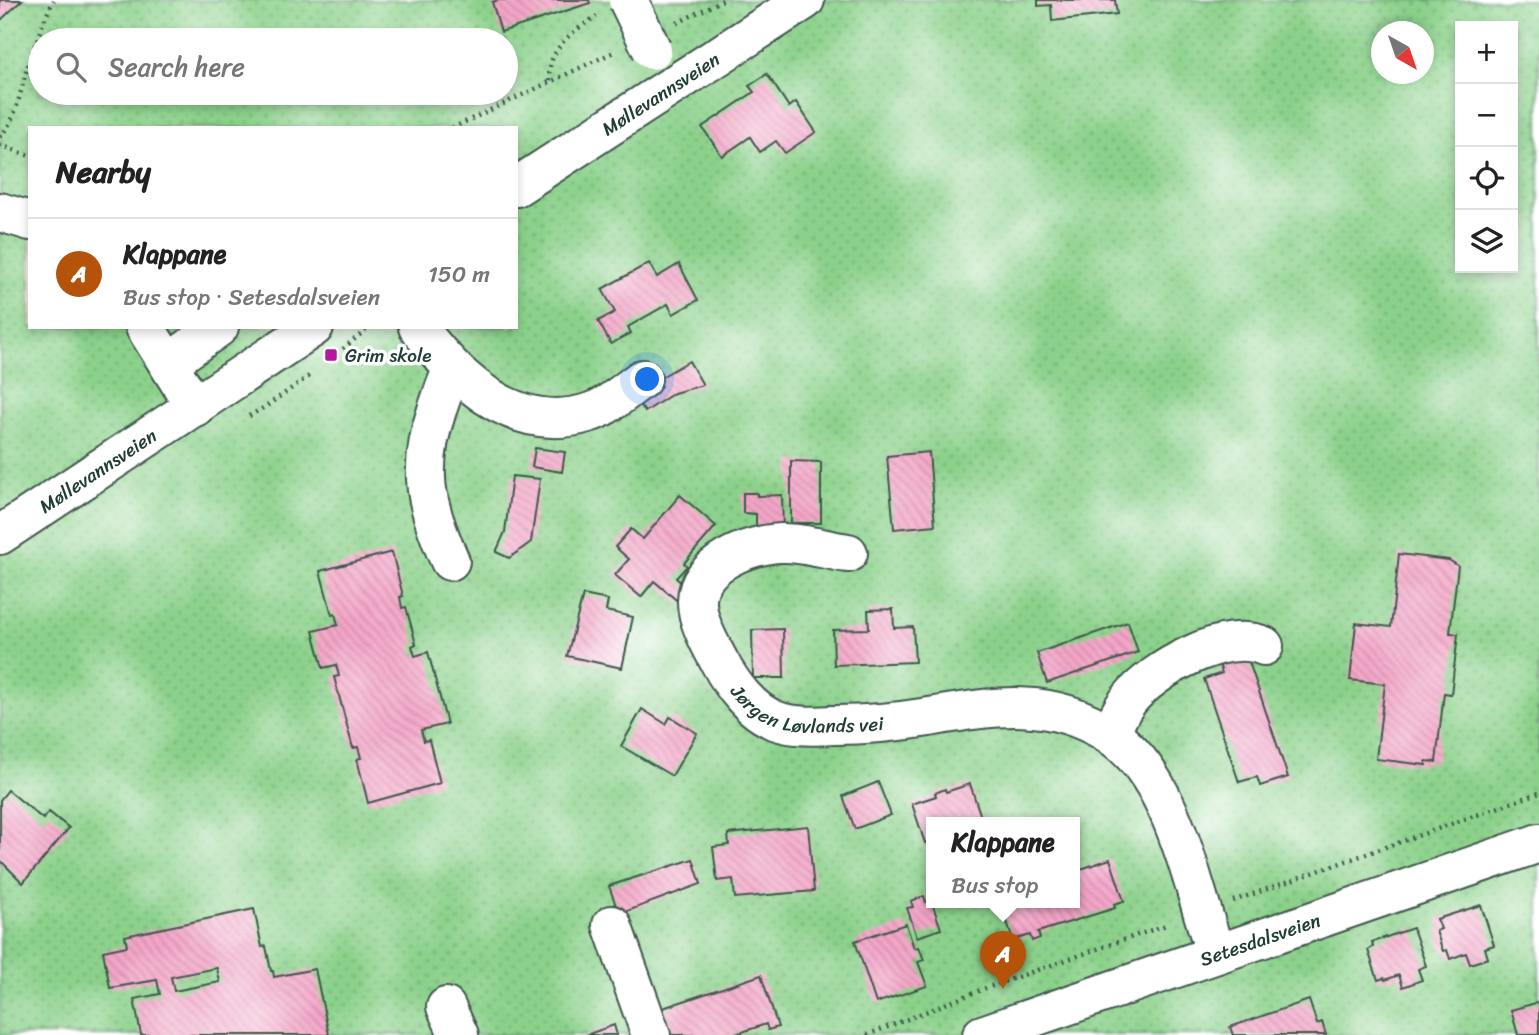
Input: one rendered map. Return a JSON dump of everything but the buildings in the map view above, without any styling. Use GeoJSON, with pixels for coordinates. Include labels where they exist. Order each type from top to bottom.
{"type":"FeatureCollection","features":[{"type":"Feature","properties":{"kind":"main road"},"geometry":{"type":"LineString","coordinates":[[628,0],[675,83]]}},
{"type":"Feature","properties":{"kind":"main road","name":"Møllevannsveien"},"geometry":{"type":"LineString","coordinates":[[518,186],[805,0]]}},
{"type":"Feature","properties":{"kind":"main road"},"geometry":{"type":"LineString","coordinates":[[0,212],[28,220]]}},
{"type":"Feature","properties":{"kind":"main road"},"geometry":{"type":"LineString","coordinates":[[147,329],[195,407]]}},
{"type":"Feature","properties":{"kind":"main road"},"geometry":{"type":"LineString","coordinates":[[169,363],[216,329]]}},
{"type":"Feature","properties":{"kind":"main road","name":"Møllevannsveien"},"geometry":{"type":"LineString","coordinates":[[0,535],[311,329]]}},
{"type":"Feature","properties":{"kind":"main road"},"geometry":{"type":"LineString","coordinates":[[420,329],[453,369],[505,408],[524,415],[550,418],[589,413],[642,379]]}},
{"type":"Feature","properties":{"kind":"main road"},"geometry":{"type":"LineString","coordinates":[[450,561],[436,530],[427,496],[424,466],[429,433],[453,369]]}},
{"type":"Feature","properties":{"kind":"main road","name":"Jørgen Løvlands vei"},"geometry":{"type":"LineString","coordinates":[[848,553],[781,542],[754,546],[732,555],[715,567],[701,584],[698,609],[711,647],[726,674],[747,701],[775,720],[800,726],[868,725],[1004,706],[1034,706],[1086,721],[1111,735],[1135,758],[1158,793],[1181,844],[1216,954]]}},
{"type":"Feature","properties":{"kind":"main road"},"geometry":{"type":"LineString","coordinates":[[1111,735],[1117,718],[1129,700],[1148,681],[1173,664],[1236,641],[1256,642],[1264,646]]}},
{"type":"Feature","properties":{"kind":"main road","name":"Setesdalsveien"},"geometry":{"type":"LineString","coordinates":[[988,1034],[1539,843]]}},
{"type":"Feature","properties":{"kind":"main road"},"geometry":{"type":"LineString","coordinates":[[612,925],[651,1035]]}},
{"type":"Feature","properties":{"kind":"path"},"geometry":{"type":"LineString","coordinates":[[43,28],[54,0]]}},
{"type":"Feature","properties":{"kind":"path"},"geometry":{"type":"LineString","coordinates":[[550,81],[548,68],[559,46],[595,17],[628,0]]}},
{"type":"Feature","properties":{"kind":"path"},"geometry":{"type":"LineString","coordinates":[[518,96],[651,40],[723,0]]}},
{"type":"Feature","properties":{"kind":"path"},"geometry":{"type":"LineString","coordinates":[[0,137],[9,127],[18,105],[28,67]]}},
{"type":"Feature","properties":{"kind":"path"},"geometry":{"type":"LineString","coordinates":[[456,126],[500,105]]}},
{"type":"Feature","properties":{"kind":"path"},"geometry":{"type":"LineString","coordinates":[[0,145],[28,155]]}},
{"type":"Feature","properties":{"kind":"path"},"geometry":{"type":"LineString","coordinates":[[867,1035],[986,988],[1539,793]]}},
{"type":"Feature","properties":{"kind":"green space"},"geometry":{"type":"Polygon","coordinates":[[[0,0],[1539,0],[1539,1035],[0,1035],[0,0]]]}},
{"type":"Feature","properties":{"kind":"place","name":"Grim skole"},"geometry":{"type":"Point","coordinates":[331,355]}},
{"type":"Feature","properties":{"kind":"place","name":"Klappane"},"geometry":{"type":"Point","coordinates":[1003,989]}}]}
